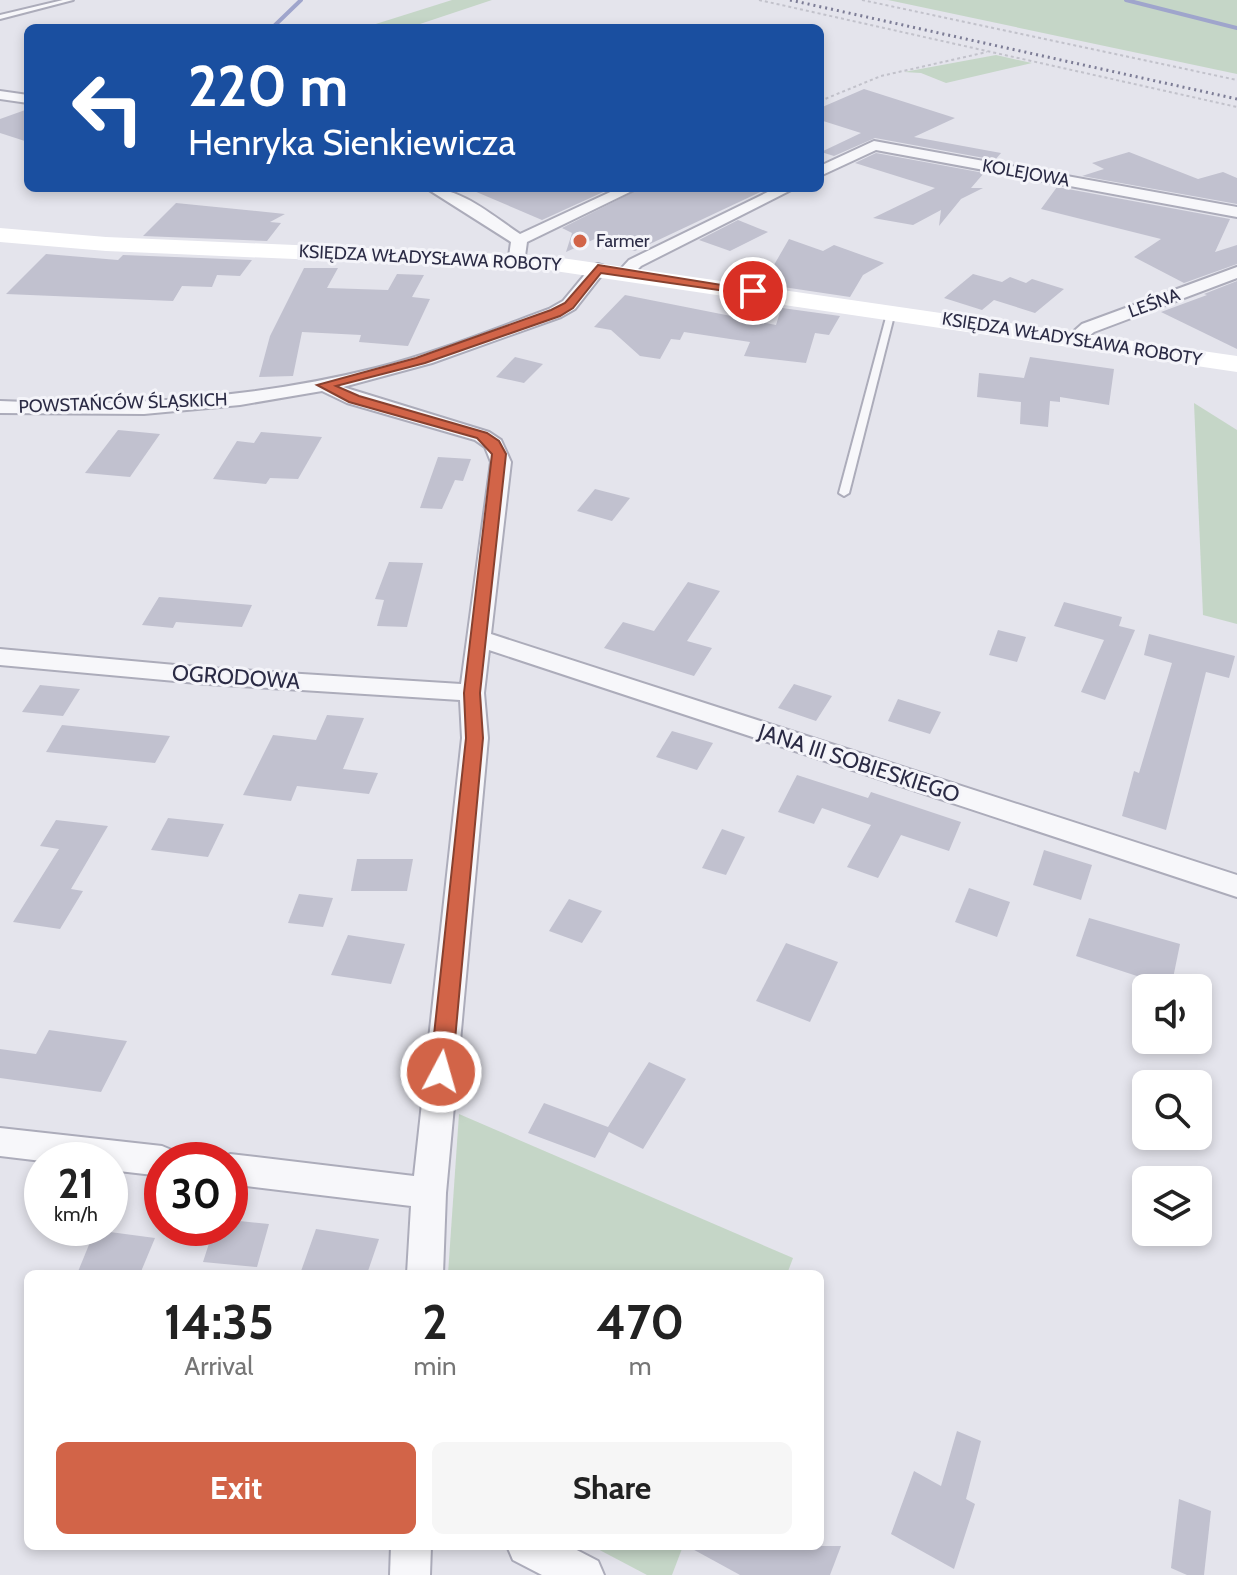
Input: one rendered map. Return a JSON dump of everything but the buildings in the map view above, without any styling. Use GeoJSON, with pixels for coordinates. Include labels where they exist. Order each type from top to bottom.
{"type":"FeatureCollection","features":[{"type":"Feature","properties":{"kind":"main road","name":"KSIĘDZA WŁADYSŁAWA ROBOTY"},"geometry":{"type":"LineString","coordinates":[[0,235],[106,244],[518,250],[598,269],[1237,364]]}},
{"type":"Feature","properties":{"kind":"street"},"geometry":{"type":"LineString","coordinates":[[0,95],[24,98]]}},
{"type":"Feature","properties":{"kind":"street","name":"KOLEJOWA"},"geometry":{"type":"LineString","coordinates":[[824,170],[874,145],[1237,212]]}},
{"type":"Feature","properties":{"kind":"street"},"geometry":{"type":"LineString","coordinates":[[442,192],[461,201],[518,250],[624,192]]}},
{"type":"Feature","properties":{"kind":"street"},"geometry":{"type":"LineString","coordinates":[[626,272],[635,263],[780,192]]}},
{"type":"Feature","properties":{"kind":"street","name":"POWSTAŃCÓW ŚLĄSKICH"},"geometry":{"type":"LineString","coordinates":[[0,407],[199,404],[324,385],[421,361],[555,313],[569,305],[598,269]]}},
{"type":"Feature","properties":{"kind":"street","name":"LEŚNA"},"geometry":{"type":"LineString","coordinates":[[1074,339],[1088,328],[1237,272]]}},
{"type":"Feature","properties":{"kind":"street"},"geometry":{"type":"LineString","coordinates":[[324,385],[354,399],[470,431],[494,444],[501,462],[472,693],[475,738],[429,1193],[425,1270]]}},
{"type":"Feature","properties":{"kind":"street","name":"JANA III SOBIESKIEGO"},"geometry":{"type":"LineString","coordinates":[[481,639],[1237,886]]}},
{"type":"Feature","properties":{"kind":"street","name":"OGRODOWA"},"geometry":{"type":"LineString","coordinates":[[0,657],[208,676],[472,693]]}},
{"type":"Feature","properties":{"kind":"street"},"geometry":{"type":"LineString","coordinates":[[0,1142],[144,1159]]}},
{"type":"Feature","properties":{"kind":"street"},"geometry":{"type":"LineString","coordinates":[[248,1171],[429,1193]]}},
{"type":"Feature","properties":{"kind":"street"},"geometry":{"type":"LineString","coordinates":[[410,1575],[411,1550]]}},
{"type":"Feature","properties":{"kind":"street"},"geometry":{"type":"LineString","coordinates":[[535,1550],[584,1575]]}},
{"type":"Feature","properties":{"kind":"lane"},"geometry":{"type":"LineString","coordinates":[[0,17],[70,0]]}},
{"type":"Feature","properties":{"kind":"lane"},"geometry":{"type":"LineString","coordinates":[[844,493],[891,312]]}},
{"type":"Feature","properties":{"kind":"path"},"geometry":{"type":"LineString","coordinates":[[759,0],[1237,107]]}},
{"type":"Feature","properties":{"kind":"path"},"geometry":{"type":"LineString","coordinates":[[862,0],[1237,80]]}},
{"type":"Feature","properties":{"kind":"path"},"geometry":{"type":"LineString","coordinates":[[824,99],[881,76],[987,52]]}},
{"type":"Feature","properties":{"kind":"green space"},"geometry":{"type":"Polygon","coordinates":[[[452,0],[492,0],[420,24],[376,24],[452,0]]]}},
{"type":"Feature","properties":{"kind":"green space"},"geometry":{"type":"Polygon","coordinates":[[[888,0],[1237,0],[1237,74],[888,0]]]}},
{"type":"Feature","properties":{"kind":"green space"},"geometry":{"type":"Polygon","coordinates":[[[996,55],[1032,63],[946,83],[921,73],[904,72],[996,55]]]}},
{"type":"Feature","properties":{"kind":"green space"},"geometry":{"type":"Polygon","coordinates":[[[1194,403],[1237,430],[1237,624],[1203,615],[1194,403]]]}},
{"type":"Feature","properties":{"kind":"green space"},"geometry":{"type":"Polygon","coordinates":[[[459,1114],[793,1258],[788,1270],[448,1270],[459,1114]]]}},
{"type":"Feature","properties":{"kind":"green space"},"geometry":{"type":"Polygon","coordinates":[[[600,1550],[681,1550],[672,1575],[647,1575],[600,1550]]]}},
{"type":"Feature","properties":{"kind":"waterway"},"geometry":{"type":"LineString","coordinates":[[276,24],[301,0]]}},
{"type":"Feature","properties":{"kind":"waterway"},"geometry":{"type":"LineString","coordinates":[[1126,0],[1237,28]]}},
{"type":"Feature","properties":{"kind":"railway"},"geometry":{"type":"LineString","coordinates":[[790,0],[1237,99]]}},
{"type":"Feature","properties":{"kind":"place","name":"Farmer"},"geometry":{"type":"Point","coordinates":[580,241]}},
{"type":"Feature","properties":{"kind":"route"},"geometry":{"type":"LineString","coordinates":[[441,1072],[475,738],[472,693],[501,462],[494,444],[482,436],[354,399],[324,385],[421,361],[555,313],[576,298],[598,269],[753,291]]}}]}
